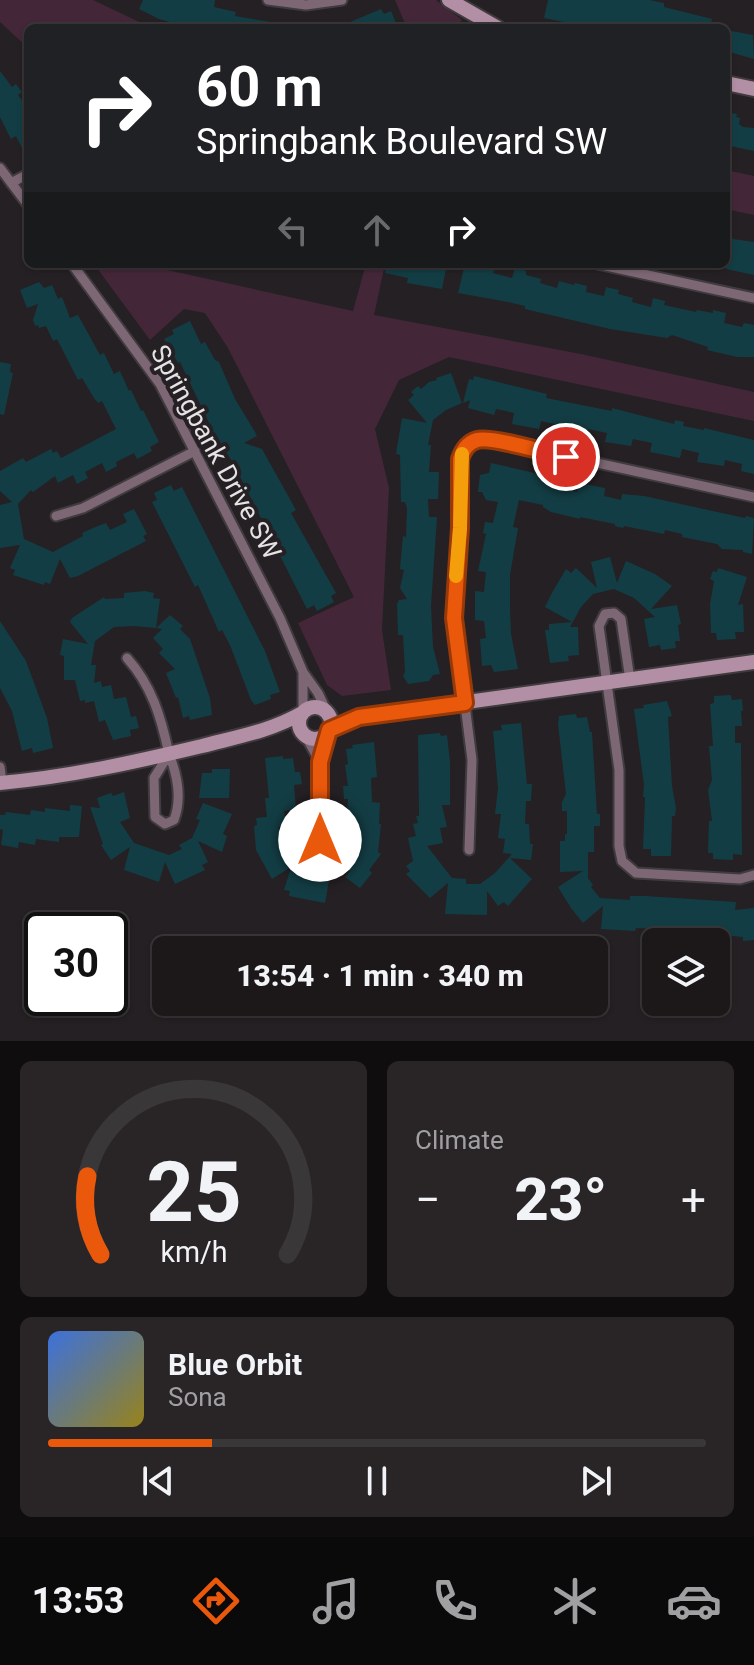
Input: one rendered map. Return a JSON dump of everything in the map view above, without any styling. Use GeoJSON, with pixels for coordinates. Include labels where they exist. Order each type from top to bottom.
{"type":"FeatureCollection","features":[{"type":"Feature","properties":{"kind":"street"},"geometry":{"type":"LineString","coordinates":[[268,0],[306,5],[342,0]]}},
{"type":"Feature","properties":{"kind":"street"},"geometry":{"type":"LineString","coordinates":[[449,0],[489,24]]}},
{"type":"Feature","properties":{"kind":"street"},"geometry":{"type":"LineString","coordinates":[[730,84],[754,89]]}},
{"type":"Feature","properties":{"kind":"street"},"geometry":{"type":"LineString","coordinates":[[0,168],[24,200]]}},
{"type":"Feature","properties":{"kind":"street"},"geometry":{"type":"LineString","coordinates":[[11,183],[24,176]]}},
{"type":"Feature","properties":{"kind":"street","name":"Springbank Drive SW"},"geometry":{"type":"LineString","coordinates":[[75,268],[154,375],[280,618],[303,672],[327,712]]}},
{"type":"Feature","properties":{"kind":"street"},"geometry":{"type":"LineString","coordinates":[[615,268],[754,298]]}},
{"type":"Feature","properties":{"kind":"street"},"geometry":{"type":"LineString","coordinates":[[469,850],[473,787],[454,596],[460,528],[460,459],[466,446],[487,439],[754,497]]}},
{"type":"Feature","properties":{"kind":"street"},"geometry":{"type":"LineString","coordinates":[[56,516],[83,508],[195,451]]}},
{"type":"Feature","properties":{"kind":"street"},"geometry":{"type":"LineString","coordinates":[[630,680],[623,623],[618,615],[610,613],[601,617],[599,626],[619,770],[619,846],[622,861],[636,873],[740,879],[754,875]]}},
{"type":"Feature","properties":{"kind":"street"},"geometry":{"type":"LineString","coordinates":[[127,658],[142,675],[153,697],[177,774],[177,814],[165,824],[155,817],[154,778],[169,754]]}},
{"type":"Feature","properties":{"kind":"street"},"geometry":{"type":"LineString","coordinates":[[0,767],[1,783],[68,775],[261,732],[315,706],[327,712],[359,717],[754,662]]}},
{"type":"Feature","properties":{"kind":"street","name":"Springbank Drive SW"},"geometry":{"type":"LineString","coordinates":[[303,672],[303,712]]}},
{"type":"Feature","properties":{"kind":"street"},"geometry":{"type":"LineString","coordinates":[[303,712],[299,726],[320,762]]}},
{"type":"Feature","properties":{"kind":"street"},"geometry":{"type":"LineString","coordinates":[[320,840],[320,762],[331,722],[327,712]]}},
{"type":"Feature","properties":{"kind":"street"},"geometry":{"type":"LineString","coordinates":[[261,732],[318,739],[359,717]]}},
{"type":"Feature","properties":{"kind":"shaded area"},"geometry":{"type":"Polygon","coordinates":[[[0,0],[93,0],[144,24],[24,24],[24,44],[0,22],[0,0]]]}},
{"type":"Feature","properties":{"kind":"shaded area"},"geometry":{"type":"Polygon","coordinates":[[[395,0],[436,0],[462,20],[460,24],[405,24],[395,0]]]}},
{"type":"Feature","properties":{"kind":"shaded area"},"geometry":{"type":"Polygon","coordinates":[[[730,171],[754,176],[754,215],[730,210],[730,171]]]}},
{"type":"Feature","properties":{"kind":"shaded area"},"geometry":{"type":"Polygon","coordinates":[[[97,268],[158,268],[353,311],[365,268],[384,268],[374,315],[581,354],[754,392],[754,421],[449,357],[399,380],[375,429],[389,488],[382,630],[391,690],[342,696],[327,685],[298,623],[354,597],[228,348],[205,313],[184,309],[150,340],[97,268]]]}},
{"type":"Feature","properties":{"kind":"building"},"geometry":{"type":"Polygon","coordinates":[[[143,0],[215,0],[214,7],[236,12],[235,16],[277,23],[177,24],[139,9],[143,0]]]}},
{"type":"Feature","properties":{"kind":"building"},"geometry":{"type":"Polygon","coordinates":[[[548,0],[649,0],[712,19],[711,24],[574,24],[544,18],[548,0]]]}},
{"type":"Feature","properties":{"kind":"building"},"geometry":{"type":"Polygon","coordinates":[[[381,9],[384,14],[391,11],[396,24],[345,24],[381,9]]]}},
{"type":"Feature","properties":{"kind":"building"},"geometry":{"type":"Polygon","coordinates":[[[730,31],[753,35],[754,59],[730,52],[730,31]]]}},
{"type":"Feature","properties":{"kind":"building"},"geometry":{"type":"Polygon","coordinates":[[[0,71],[12,87],[16,84],[22,92],[18,95],[24,103],[24,152],[16,136],[11,139],[0,117],[0,71]]]}},
{"type":"Feature","properties":{"kind":"building"},"geometry":{"type":"Polygon","coordinates":[[[730,113],[737,114],[743,127],[754,128],[754,151],[730,146],[730,113]]]}},
{"type":"Feature","properties":{"kind":"building"},"geometry":{"type":"Polygon","coordinates":[[[730,239],[754,242],[754,275],[726,269],[730,268],[730,239]]]}},
{"type":"Feature","properties":{"kind":"building"},"geometry":{"type":"Polygon","coordinates":[[[386,268],[446,268],[442,289],[407,283],[408,278],[385,273],[386,268]]]}},
{"type":"Feature","properties":{"kind":"building"},"geometry":{"type":"Polygon","coordinates":[[[464,268],[494,268],[493,273],[512,278],[515,268],[541,279],[540,283],[557,288],[559,281],[575,283],[587,286],[586,292],[604,296],[606,287],[633,298],[632,302],[651,307],[653,298],[665,301],[664,305],[696,312],[713,313],[713,310],[726,313],[724,323],[742,327],[744,323],[754,325],[754,357],[737,357],[707,350],[708,347],[672,335],[667,338],[610,329],[525,309],[525,306],[458,293],[464,268]]]}},
{"type":"Feature","properties":{"kind":"building"},"geometry":{"type":"Polygon","coordinates":[[[39,282],[44,288],[52,285],[58,299],[62,297],[70,318],[78,315],[100,355],[104,353],[114,374],[120,371],[159,442],[150,447],[152,451],[137,459],[134,453],[116,462],[117,466],[106,472],[102,463],[85,472],[88,478],[77,484],[73,475],[58,483],[55,476],[33,492],[31,490],[18,504],[24,539],[53,552],[93,528],[106,523],[110,530],[127,522],[123,514],[134,509],[147,534],[143,536],[146,541],[78,576],[70,578],[60,559],[50,584],[45,582],[44,585],[13,575],[15,570],[10,568],[20,545],[0,548],[0,505],[12,502],[0,491],[0,471],[23,458],[26,462],[51,449],[53,453],[57,451],[61,458],[116,429],[102,401],[98,403],[82,378],[78,380],[57,339],[53,341],[46,326],[35,326],[33,320],[38,304],[27,308],[20,290],[39,282]]]}},
{"type":"Feature","properties":{"kind":"building"},"geometry":{"type":"Polygon","coordinates":[[[190,321],[201,344],[205,342],[219,362],[235,399],[257,436],[244,443],[262,449],[296,510],[291,513],[336,593],[331,596],[334,602],[317,611],[314,605],[307,609],[234,465],[220,446],[180,362],[164,339],[174,334],[172,330],[190,321]]]}},
{"type":"Feature","properties":{"kind":"building"},"geometry":{"type":"Polygon","coordinates":[[[0,362],[11,364],[10,372],[13,373],[4,415],[0,414],[0,362]]]}},
{"type":"Feature","properties":{"kind":"building"},"geometry":{"type":"Polygon","coordinates":[[[451,373],[462,403],[433,420],[428,445],[431,445],[429,472],[439,472],[438,499],[428,499],[429,517],[437,517],[431,606],[433,647],[440,674],[433,675],[429,681],[408,684],[403,676],[403,635],[398,635],[397,604],[399,600],[407,599],[400,588],[404,570],[400,569],[407,508],[405,502],[401,502],[400,455],[396,454],[402,418],[427,423],[408,400],[414,395],[411,392],[418,386],[421,389],[436,378],[451,373]]]}},
{"type":"Feature","properties":{"kind":"building"},"geometry":{"type":"Polygon","coordinates":[[[474,376],[547,394],[546,398],[612,411],[612,408],[674,424],[675,420],[684,422],[683,426],[754,440],[754,474],[741,471],[742,464],[725,460],[724,466],[697,462],[699,453],[682,449],[680,458],[650,452],[652,443],[633,439],[631,446],[605,442],[607,433],[588,429],[586,438],[558,431],[559,425],[541,421],[539,429],[512,424],[514,413],[496,409],[494,415],[468,408],[470,400],[463,403],[469,379],[473,380],[474,376]]]}},
{"type":"Feature","properties":{"kind":"building"},"geometry":{"type":"Polygon","coordinates":[[[491,463],[561,479],[560,488],[577,492],[579,483],[605,488],[604,496],[621,500],[622,494],[644,496],[754,518],[752,554],[743,550],[722,549],[717,544],[665,530],[664,534],[580,519],[519,500],[513,527],[518,528],[510,575],[511,634],[518,669],[494,672],[491,665],[482,666],[480,639],[486,638],[484,621],[475,620],[475,591],[484,592],[486,572],[478,571],[486,534],[483,533],[485,522],[493,523],[498,502],[486,500],[482,492],[478,492],[480,475],[489,473],[491,463]]]}},
{"type":"Feature","properties":{"kind":"building"},"geometry":{"type":"Polygon","coordinates":[[[171,485],[174,491],[182,487],[265,651],[280,692],[270,695],[271,699],[255,705],[251,700],[230,645],[222,630],[219,632],[198,585],[195,587],[152,502],[157,500],[154,493],[171,485]]]}},
{"type":"Feature","properties":{"kind":"building"},"geometry":{"type":"Polygon","coordinates":[[[610,557],[617,583],[626,561],[655,574],[672,586],[651,609],[677,605],[681,624],[678,625],[680,641],[675,641],[676,648],[661,650],[660,645],[649,647],[644,619],[655,617],[634,598],[614,589],[593,594],[581,607],[570,627],[578,627],[579,655],[568,656],[569,661],[550,663],[545,630],[549,630],[549,624],[572,622],[545,607],[553,591],[566,569],[571,573],[576,568],[597,588],[591,562],[610,557]]]}},
{"type":"Feature","properties":{"kind":"building"},"geometry":{"type":"Polygon","coordinates":[[[718,568],[747,577],[738,605],[743,604],[744,632],[735,632],[736,639],[717,640],[716,633],[711,633],[710,604],[714,581],[710,579],[718,568]]]}},
{"type":"Feature","properties":{"kind":"building"},"geometry":{"type":"Polygon","coordinates":[[[124,593],[154,593],[153,598],[160,599],[156,628],[114,627],[95,641],[91,665],[96,665],[94,683],[101,681],[102,687],[111,685],[114,699],[126,697],[131,717],[136,716],[139,728],[130,730],[131,736],[113,740],[105,720],[99,722],[94,701],[80,701],[75,680],[64,680],[64,656],[60,655],[63,639],[88,644],[70,622],[72,618],[104,597],[124,598],[124,593]]]}},
{"type":"Feature","properties":{"kind":"building"},"geometry":{"type":"Polygon","coordinates":[[[170,615],[183,626],[180,629],[190,639],[210,698],[212,715],[190,720],[189,716],[183,718],[178,697],[166,673],[175,669],[159,653],[163,649],[153,638],[162,629],[156,628],[170,615]]]}},
{"type":"Feature","properties":{"kind":"building"},"geometry":{"type":"Polygon","coordinates":[[[0,621],[26,661],[47,718],[53,748],[33,753],[32,748],[22,751],[12,711],[0,688],[0,621]]]}},
{"type":"Feature","properties":{"kind":"building"},"geometry":{"type":"Polygon","coordinates":[[[731,695],[732,700],[742,699],[743,711],[742,726],[735,726],[735,743],[741,743],[742,855],[733,854],[733,860],[713,859],[713,853],[708,853],[709,821],[712,821],[708,790],[712,780],[709,746],[713,746],[710,704],[714,703],[714,696],[731,695]]]}},
{"type":"Feature","properties":{"kind":"building"},"geometry":{"type":"Polygon","coordinates":[[[667,701],[672,716],[668,717],[676,808],[675,816],[672,816],[671,856],[651,856],[651,849],[643,849],[645,797],[634,709],[667,701]]]}},
{"type":"Feature","properties":{"kind":"building"},"geometry":{"type":"Polygon","coordinates":[[[576,714],[577,718],[587,717],[592,732],[600,826],[594,826],[594,852],[588,852],[588,878],[600,898],[630,900],[630,896],[645,896],[736,902],[735,910],[754,908],[754,940],[743,941],[743,937],[730,936],[730,928],[601,929],[603,906],[583,923],[558,887],[583,871],[560,872],[560,841],[565,841],[567,834],[567,811],[562,811],[566,794],[559,716],[576,714]]]}},
{"type":"Feature","properties":{"kind":"building"},"geometry":{"type":"Polygon","coordinates":[[[521,723],[527,784],[532,784],[531,801],[526,801],[525,824],[529,824],[530,844],[533,844],[531,860],[510,858],[532,879],[508,906],[504,902],[498,906],[487,891],[487,915],[445,914],[448,883],[430,898],[406,874],[410,871],[406,866],[413,861],[408,838],[416,836],[413,824],[418,823],[416,816],[419,816],[418,735],[447,735],[450,762],[450,805],[442,805],[447,827],[440,828],[443,843],[427,846],[452,878],[466,879],[466,884],[480,884],[512,854],[503,853],[505,839],[498,838],[501,814],[495,814],[498,788],[493,731],[502,730],[501,725],[521,723]]]}},
{"type":"Feature","properties":{"kind":"building"},"geometry":{"type":"Polygon","coordinates":[[[374,742],[377,777],[371,778],[372,802],[380,803],[378,852],[381,854],[360,888],[345,877],[350,871],[339,862],[361,833],[348,832],[351,813],[347,813],[348,799],[344,799],[343,786],[348,786],[346,749],[353,748],[352,745],[374,742]]]}},
{"type":"Feature","properties":{"kind":"building"},"geometry":{"type":"Polygon","coordinates":[[[283,756],[283,759],[293,758],[295,772],[300,772],[302,784],[294,785],[296,809],[284,811],[287,826],[278,827],[295,863],[323,870],[322,880],[329,881],[325,903],[289,896],[290,891],[284,890],[291,867],[272,879],[256,850],[256,818],[267,817],[265,798],[269,798],[265,758],[283,756]]]}},
{"type":"Feature","properties":{"kind":"building"},"geometry":{"type":"Polygon","coordinates":[[[212,769],[230,769],[229,798],[199,798],[202,773],[212,773],[212,769]]]}},
{"type":"Feature","properties":{"kind":"building"},"geometry":{"type":"Polygon","coordinates":[[[124,792],[130,818],[120,822],[134,843],[169,855],[182,849],[179,845],[192,838],[203,803],[232,814],[223,834],[227,836],[222,852],[198,841],[208,862],[202,865],[205,870],[175,884],[165,862],[159,882],[124,870],[130,847],[111,860],[101,845],[90,807],[100,808],[97,798],[124,792]]]}},
{"type":"Feature","properties":{"kind":"building"},"geometry":{"type":"Polygon","coordinates":[[[70,805],[82,806],[79,837],[59,837],[59,842],[36,839],[35,845],[19,842],[18,848],[1,845],[3,830],[0,829],[0,815],[6,812],[30,815],[31,810],[45,812],[45,808],[70,811],[70,805]]]}},
{"type":"Feature","properties":{"kind":"slow traffic"},"geometry":{"type":"LineString","coordinates":[[456,576],[462,454]]}},
{"type":"Feature","properties":{"kind":"route"},"geometry":{"type":"LineString","coordinates":[[320,840],[320,762],[329,730],[359,717],[465,703],[454,618],[460,528],[460,459],[466,446],[487,439],[566,457]]}}]}
